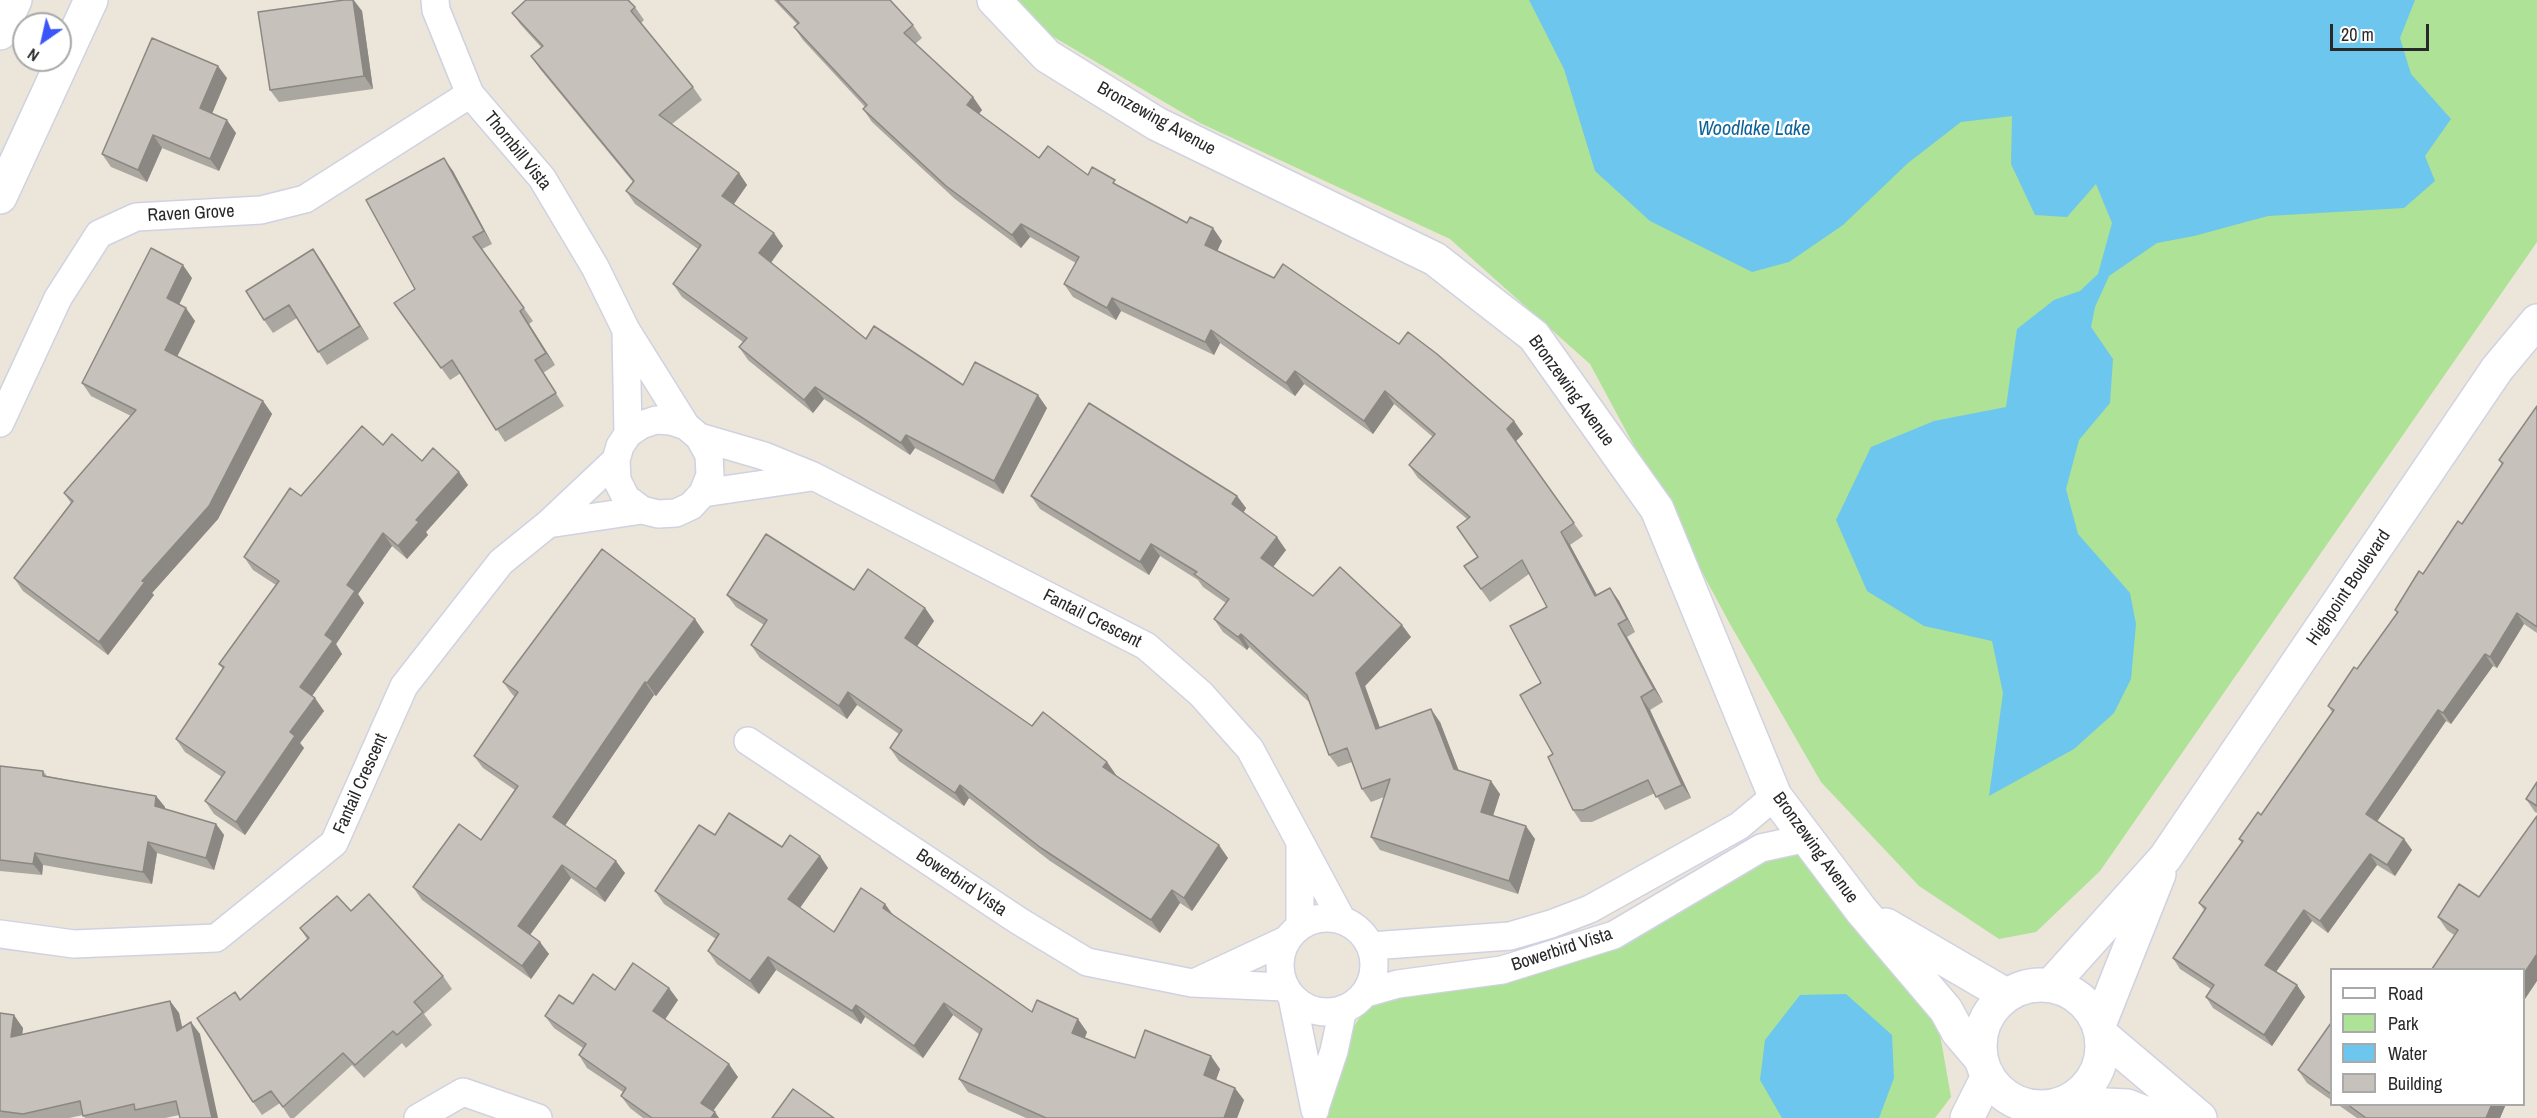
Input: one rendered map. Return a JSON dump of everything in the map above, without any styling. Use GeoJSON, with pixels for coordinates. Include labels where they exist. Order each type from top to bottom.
{"type":"FeatureCollection","features":[{"type":"Feature","properties":{"kind":"street"},"geometry":{"type":"LineString","coordinates":[[0,33],[15,0]]}},
{"type":"Feature","properties":{"kind":"street"},"geometry":{"type":"LineString","coordinates":[[0,197],[91,0]]}},
{"type":"Feature","properties":{"kind":"street","name":"Thornbill Vista"},"geometry":{"type":"LineString","coordinates":[[435,0],[436,10],[470,94],[542,178],[595,267],[626,330],[693,431]]}},
{"type":"Feature","properties":{"kind":"street","name":"Bronzewing Avenue"},"geometry":{"type":"LineString","coordinates":[[994,0],[1047,56],[1157,124],[1436,259],[1534,336],[1657,509],[1775,796],[1861,910],[1946,1010],[1958,1032],[1984,1067]]}},
{"type":"Feature","properties":{"kind":"street","name":"Raven Grove"},"geometry":{"type":"LineString","coordinates":[[0,423],[58,298],[99,234],[136,217],[261,210],[304,199],[470,94]]}},
{"type":"Feature","properties":{"kind":"street","name":"Highpoint Boulevard"},"geometry":{"type":"LineString","coordinates":[[2051,985],[2165,858],[2497,369],[2537,321]]}},
{"type":"Feature","properties":{"kind":"street","name":"Thornbill Vista"},"geometry":{"type":"LineString","coordinates":[[626,330],[628,434]]}},
{"type":"Feature","properties":{"kind":"street"},"geometry":{"type":"LineString","coordinates":[[548,524],[642,510],[658,514],[675,513],[691,506],[703,493],[710,475],[709,455],[693,431],[671,421],[656,420],[641,425],[628,434],[620,446],[616,460],[617,480],[626,498],[642,510]]}},
{"type":"Feature","properties":{"kind":"street","name":"Fantail Crescent"},"geometry":{"type":"LineString","coordinates":[[693,431],[813,476],[1146,646],[1201,694],[1250,749],[1342,920]]}},
{"type":"Feature","properties":{"kind":"street","name":"Fantail Crescent"},"geometry":{"type":"LineString","coordinates":[[0,934],[74,944],[216,938],[334,843],[404,686],[501,562],[548,524],[616,460]]}},
{"type":"Feature","properties":{"kind":"street"},"geometry":{"type":"LineString","coordinates":[[703,493],[813,476]]}},
{"type":"Feature","properties":{"kind":"street","name":"Bowerbird Vista"},"geometry":{"type":"LineString","coordinates":[[748,741],[1019,921],[1087,962],[1192,983],[1289,992]]}},
{"type":"Feature","properties":{"kind":"street","name":"Bowerbird Vista"},"geometry":{"type":"LineString","coordinates":[[1371,946],[1510,936],[1551,924],[1590,909],[1738,826],[1775,796]]}},
{"type":"Feature","properties":{"kind":"street","name":"Bowerbird Vista"},"geometry":{"type":"LineString","coordinates":[[1366,993],[1398,984],[1502,970],[1614,935],[1761,848],[1808,838]]}},
{"type":"Feature","properties":{"kind":"street","name":"Fantail Crescent"},"geometry":{"type":"LineString","coordinates":[[1293,933],[1300,844]]}},
{"type":"Feature","properties":{"kind":"street","name":"Highpoint Boulevard"},"geometry":{"type":"LineString","coordinates":[[2100,1030],[2165,858]]}},
{"type":"Feature","properties":{"kind":"street","name":"Bronzewing Avenue"},"geometry":{"type":"LineString","coordinates":[[1861,910],[2006,995]]}},
{"type":"Feature","properties":{"kind":"street"},"geometry":{"type":"LineString","coordinates":[[1192,983],[1293,933],[1313,919],[1328,917],[1342,920],[1364,934],[1371,946],[1375,962],[1373,978],[1366,993],[1356,1003],[1343,1010],[1316,1011],[1303,1006],[1289,992]]}},
{"type":"Feature","properties":{"kind":"street"},"geometry":{"type":"LineString","coordinates":[[1293,933],[1280,955],[1280,971],[1289,992],[1314,1114]]}},
{"type":"Feature","properties":{"kind":"street"},"geometry":{"type":"LineString","coordinates":[[2050,1109],[2077,1096],[2098,1069],[2102,1052],[2100,1030],[2092,1011],[2080,999],[2067,990],[2051,985],[2036,984],[2006,995],[1992,1007],[1983,1023],[1980,1041],[1984,1067],[1999,1090],[2014,1101],[2032,1106],[2050,1109],[2127,1106],[2158,1118]]}},
{"type":"Feature","properties":{"kind":"street"},"geometry":{"type":"LineString","coordinates":[[1314,1114],[1334,1051],[1343,1010]]}},
{"type":"Feature","properties":{"kind":"street"},"geometry":{"type":"LineString","coordinates":[[2100,1030],[2200,1118]]}},
{"type":"Feature","properties":{"kind":"street"},"geometry":{"type":"LineString","coordinates":[[1967,1118],[1984,1067]]}},
{"type":"Feature","properties":{"kind":"street"},"geometry":{"type":"LineString","coordinates":[[418,1118],[463,1092],[538,1118]]}},
{"type":"Feature","properties":{"kind":"green space"},"geometry":{"type":"Polygon","coordinates":[[[1013,0],[2537,0],[2537,242],[2100,871],[2036,932],[1999,939],[1919,886],[1821,782],[1730,624],[1590,364],[1450,239],[1200,123],[1040,29],[1013,0]]]}},
{"type":"Feature","properties":{"kind":"green space"},"geometry":{"type":"Polygon","coordinates":[[[1789,846],[1819,857],[1938,1023],[1951,1097],[1935,1118],[1324,1118],[1343,1044],[1365,1009],[1397,990],[1496,976],[1789,846]]]}},
{"type":"Feature","properties":{"kind":"water","name":"Woodlake Lake"},"geometry":{"type":"Polygon","coordinates":[[[1529,0],[2415,0],[2400,38],[2411,74],[2451,119],[2425,156],[2435,181],[2404,208],[2268,216],[2194,236],[2157,243],[2109,276],[2095,307],[2091,327],[2113,359],[2110,403],[2079,440],[2066,489],[2078,534],[2130,593],[2136,624],[2131,679],[2114,713],[2074,749],[1989,796],[2003,693],[1992,641],[1924,626],[1867,591],[1836,520],[1871,447],[1934,421],[2006,407],[2017,329],[2054,300],[2080,291],[2098,274],[2112,223],[2096,184],[2067,217],[2035,215],[2011,164],[2012,116],[1961,122],[1908,163],[1843,225],[1789,262],[1752,272],[1650,221],[1595,171],[1564,69],[1529,0]]]}},
{"type":"Feature","properties":{"kind":"water"},"geometry":{"type":"Polygon","coordinates":[[[1846,994],[1892,1035],[1894,1078],[1879,1118],[1782,1118],[1760,1080],[1765,1040],[1800,995],[1846,994]]]}},
{"type":"Feature","properties":{"kind":"building"},"geometry":{"type":"Polygon","coordinates":[[[353,0],[364,76],[270,90],[258,12],[353,0]]]}},
{"type":"Feature","properties":{"kind":"building"},"geometry":{"type":"Polygon","coordinates":[[[526,0],[628,0],[635,7],[631,11],[693,87],[659,115],[739,173],[722,196],[774,233],[759,253],[866,339],[874,326],[963,385],[975,362],[1038,395],[994,481],[906,435],[901,443],[815,387],[804,400],[739,347],[747,338],[673,284],[701,245],[626,191],[634,181],[531,56],[543,46],[512,13],[526,0]]]}},
{"type":"Feature","properties":{"kind":"building"},"geometry":{"type":"Polygon","coordinates":[[[777,0],[890,0],[913,25],[904,33],[973,97],[967,105],[1039,158],[1048,146],[1088,175],[1092,167],[1115,180],[1113,183],[1187,223],[1190,217],[1213,228],[1205,245],[1274,278],[1283,264],[1399,344],[1408,332],[1437,354],[1514,421],[1507,429],[1574,523],[1561,532],[1595,596],[1610,588],[1627,619],[1618,624],[1654,689],[1641,697],[1682,785],[1656,797],[1648,780],[1583,810],[1573,810],[1548,757],[1553,754],[1520,695],[1541,683],[1510,626],[1547,607],[1522,560],[1481,589],[1464,566],[1478,557],[1457,527],[1470,517],[1409,465],[1435,434],[1385,391],[1364,421],[1295,371],[1286,383],[1211,330],[1205,342],[1112,298],[1107,308],[1064,284],[1079,257],[1021,224],[1012,235],[946,186],[863,109],[867,105],[794,27],[799,23],[777,0]]]}},
{"type":"Feature","properties":{"kind":"building"},"geometry":{"type":"Polygon","coordinates":[[[152,38],[218,66],[200,108],[227,120],[210,159],[153,135],[138,170],[102,154],[152,38]]]}},
{"type":"Feature","properties":{"kind":"building"},"geometry":{"type":"Polygon","coordinates":[[[444,158],[484,231],[473,237],[524,308],[520,311],[546,353],[535,360],[556,393],[496,430],[452,360],[441,368],[394,303],[415,289],[366,200],[444,158]]]}},
{"type":"Feature","properties":{"kind":"building"},"geometry":{"type":"Polygon","coordinates":[[[151,248],[183,265],[167,298],[186,308],[165,350],[263,401],[209,506],[142,581],[145,582],[99,642],[14,578],[73,501],[64,493],[136,410],[82,383],[151,248]]]}},
{"type":"Feature","properties":{"kind":"building"},"geometry":{"type":"Polygon","coordinates":[[[313,249],[360,326],[318,352],[289,305],[264,320],[246,291],[313,249]]]}},
{"type":"Feature","properties":{"kind":"building"},"geometry":{"type":"Polygon","coordinates":[[[1089,403],[1237,496],[1232,504],[1277,537],[1261,558],[1313,596],[1340,567],[1402,625],[1356,673],[1376,729],[1431,709],[1454,769],[1491,781],[1481,812],[1526,826],[1509,881],[1371,837],[1390,779],[1362,789],[1347,748],[1329,755],[1307,695],[1241,634],[1238,637],[1214,619],[1229,599],[1194,574],[1197,572],[1151,544],[1140,562],[1031,496],[1089,403]]]}},
{"type":"Feature","properties":{"kind":"building"},"geometry":{"type":"Polygon","coordinates":[[[2537,406],[2537,627],[2517,613],[2490,657],[2485,654],[2443,713],[2438,710],[2366,814],[2404,839],[2387,865],[2370,854],[2320,921],[2304,910],[2265,965],[2297,985],[2264,1035],[2206,997],[2214,985],[2173,958],[2206,908],[2199,903],[2243,841],[2239,839],[2258,812],[2261,815],[2334,710],[2328,706],[2354,667],[2357,669],[2398,612],[2395,610],[2419,571],[2423,574],[2458,521],[2462,524],[2503,463],[2499,460],[2537,406]]]}},
{"type":"Feature","properties":{"kind":"building"},"geometry":{"type":"Polygon","coordinates":[[[362,426],[383,445],[392,434],[422,461],[433,448],[459,472],[416,520],[419,522],[398,546],[383,533],[347,585],[355,591],[325,635],[333,641],[300,687],[315,698],[290,732],[295,736],[236,822],[205,801],[225,772],[176,739],[224,667],[219,664],[279,581],[244,557],[290,488],[301,496],[362,426]]]}},
{"type":"Feature","properties":{"kind":"building"},"geometry":{"type":"Polygon","coordinates":[[[766,534],[854,590],[868,569],[925,608],[905,638],[1032,726],[1043,712],[1107,762],[1103,767],[1219,845],[1184,898],[1172,890],[1151,920],[1041,848],[960,785],[955,793],[890,748],[902,730],[848,692],[839,706],[751,645],[767,620],[727,595],[766,534]]]}},
{"type":"Feature","properties":{"kind":"building"},"geometry":{"type":"Polygon","coordinates":[[[602,549],[695,619],[647,683],[645,682],[553,817],[616,861],[596,889],[562,865],[518,926],[540,942],[522,966],[413,887],[459,824],[481,840],[518,786],[474,756],[518,692],[503,682],[602,549]]]}},
{"type":"Feature","properties":{"kind":"building"},"geometry":{"type":"Polygon","coordinates":[[[0,766],[43,771],[43,776],[156,796],[155,806],[216,824],[206,858],[148,842],[143,872],[35,853],[33,864],[0,860],[0,766]]]}},
{"type":"Feature","properties":{"kind":"building"},"geometry":{"type":"Polygon","coordinates":[[[2537,782],[2537,806],[2526,799],[2537,782]]]}},
{"type":"Feature","properties":{"kind":"building"},"geometry":{"type":"Polygon","coordinates":[[[729,813],[782,847],[790,835],[820,856],[788,899],[834,932],[861,888],[885,904],[883,908],[1032,1012],[1037,1000],[1078,1019],[1072,1033],[1135,1058],[1145,1030],[1211,1056],[1204,1075],[1235,1088],[1224,1118],[1046,1118],[959,1079],[982,1029],[944,1003],[914,1046],[856,1005],[852,1011],[768,957],[750,981],[708,951],[719,934],[655,891],[699,825],[715,835],[729,813]]]}},
{"type":"Feature","properties":{"kind":"building"},"geometry":{"type":"Polygon","coordinates":[[[2537,816],[2537,954],[2525,972],[2525,968],[2433,968],[2458,930],[2438,917],[2459,884],[2479,897],[2537,816]]]}},
{"type":"Feature","properties":{"kind":"building"},"geometry":{"type":"Polygon","coordinates":[[[369,894],[443,976],[414,1002],[423,1012],[397,1035],[393,1031],[355,1065],[343,1053],[283,1107],[271,1091],[253,1102],[197,1018],[235,992],[240,1000],[309,938],[300,928],[337,896],[351,911],[369,894]]]}},
{"type":"Feature","properties":{"kind":"building"},"geometry":{"type":"Polygon","coordinates":[[[633,963],[669,988],[653,1011],[729,1064],[701,1103],[715,1112],[711,1118],[652,1118],[621,1096],[626,1088],[579,1055],[586,1044],[545,1016],[559,995],[573,1004],[593,974],[615,990],[633,963]]]}},
{"type":"Feature","properties":{"kind":"building"},"geometry":{"type":"Polygon","coordinates":[[[170,1001],[177,1031],[191,1022],[212,1118],[180,1118],[176,1101],[135,1110],[134,1104],[83,1116],[80,1101],[23,1114],[0,1111],[0,1013],[14,1015],[11,1037],[170,1001]]]}},
{"type":"Feature","properties":{"kind":"building"},"geometry":{"type":"Polygon","coordinates":[[[2330,1024],[2330,1093],[2298,1070],[2330,1024]]]}},
{"type":"Feature","properties":{"kind":"building"},"geometry":{"type":"Polygon","coordinates":[[[793,1089],[834,1118],[772,1118],[793,1089]]]}},
{"type":"Feature","properties":{"kind":"building"},"geometry":{"type":"Polygon","coordinates":[[[2350,1106],[2491,1106],[2486,1118],[2366,1118],[2350,1106]]]}}]}
